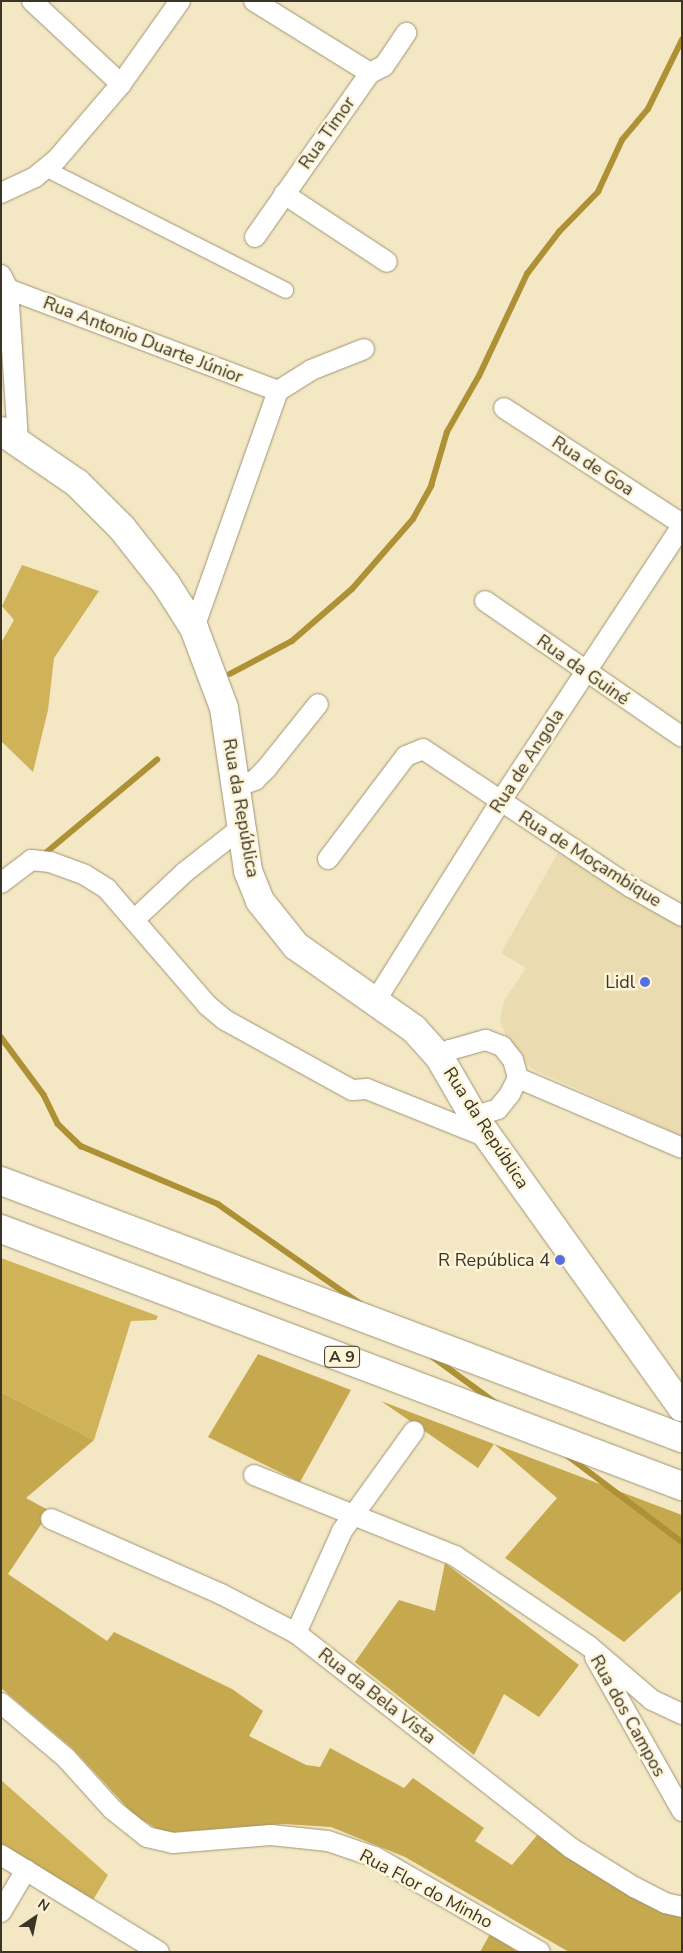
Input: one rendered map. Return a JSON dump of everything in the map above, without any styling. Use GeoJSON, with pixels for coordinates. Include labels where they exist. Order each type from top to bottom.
{"type":"FeatureCollection","features":[{"type":"Feature","properties":{"kind":"main road","name":"Rua da República"},"geometry":{"type":"LineString","coordinates":[[10,435],[77,483],[122,528],[166,584],[194,628],[224,708],[238,786],[241,828],[248,870],[260,901],[296,946],[376,1000],[414,1029],[440,1058],[481,1127],[682,1407]]}},
{"type":"Feature","properties":{"kind":"main road","name":"A 9"},"geometry":{"type":"LineString","coordinates":[[1,1181],[682,1438]]}},
{"type":"Feature","properties":{"kind":"main road","name":"A 9"},"geometry":{"type":"LineString","coordinates":[[1,1228],[682,1486]]}},
{"type":"Feature","properties":{"kind":"street"},"geometry":{"type":"LineString","coordinates":[[32,1],[121,84]]}},
{"type":"Feature","properties":{"kind":"street"},"geometry":{"type":"LineString","coordinates":[[1,193],[47,169],[121,84],[180,1]]}},
{"type":"Feature","properties":{"kind":"street"},"geometry":{"type":"LineString","coordinates":[[254,1],[370,73]]}},
{"type":"Feature","properties":{"kind":"street","name":"Rua Timor"},"geometry":{"type":"LineString","coordinates":[[255,237],[370,73],[384,66],[406,33]]}},
{"type":"Feature","properties":{"kind":"street"},"geometry":{"type":"LineString","coordinates":[[47,169],[285,290]]}},
{"type":"Feature","properties":{"kind":"street"},"geometry":{"type":"LineString","coordinates":[[284,194],[387,262]]}},
{"type":"Feature","properties":{"kind":"street"},"geometry":{"type":"LineString","coordinates":[[4,282],[10,435]]}},
{"type":"Feature","properties":{"kind":"street","name":"Rua Antonio Duarte Júnior"},"geometry":{"type":"LineString","coordinates":[[4,282],[278,390]]}},
{"type":"Feature","properties":{"kind":"street"},"geometry":{"type":"LineString","coordinates":[[194,628],[278,390],[311,370],[364,349]]}},
{"type":"Feature","properties":{"kind":"street","name":"Rua de Goa"},"geometry":{"type":"LineString","coordinates":[[504,408],[682,525]]}},
{"type":"Feature","properties":{"kind":"street","name":"Rua de Angola"},"geometry":{"type":"LineString","coordinates":[[376,1000],[500,802],[682,525]]}},
{"type":"Feature","properties":{"kind":"street","name":"Rua da Guiné"},"geometry":{"type":"LineString","coordinates":[[486,602],[585,673],[682,737]]}},
{"type":"Feature","properties":{"kind":"street"},"geometry":{"type":"LineString","coordinates":[[238,786],[255,780],[266,769],[318,704]]}},
{"type":"Feature","properties":{"kind":"street","name":"Rua de Moçambique"},"geometry":{"type":"LineString","coordinates":[[328,859],[406,756],[414,750],[423,749],[433,753],[500,802],[631,887],[682,916]]}},
{"type":"Feature","properties":{"kind":"street"},"geometry":{"type":"LineString","coordinates":[[134,920],[185,872],[241,828]]}},
{"type":"Feature","properties":{"kind":"street"},"geometry":{"type":"LineString","coordinates":[[1,884],[40,861],[85,875],[108,890],[207,1005],[225,1020],[352,1090],[367,1089],[481,1127],[498,1109],[518,1078],[513,1060],[502,1046],[486,1040],[450,1050],[440,1058]]}},
{"type":"Feature","properties":{"kind":"street"},"geometry":{"type":"LineString","coordinates":[[518,1078],[682,1148]]}},
{"type":"Feature","properties":{"kind":"street"},"geometry":{"type":"LineString","coordinates":[[296,1633],[342,1531],[414,1431]]}},
{"type":"Feature","properties":{"kind":"street"},"geometry":{"type":"LineString","coordinates":[[254,1475],[455,1556],[589,1646],[652,1700],[682,1714]]}},
{"type":"Feature","properties":{"kind":"street","name":"Rua da Bela Vista"},"geometry":{"type":"LineString","coordinates":[[51,1519],[221,1594],[296,1633],[571,1848],[634,1887],[682,1907]]}},
{"type":"Feature","properties":{"kind":"street","name":"Rua dos Campos"},"geometry":{"type":"LineString","coordinates":[[589,1646],[682,1811]]}},
{"type":"Feature","properties":{"kind":"street","name":"Rua Flor do Minho"},"geometry":{"type":"LineString","coordinates":[[1,1703],[66,1758],[113,1810],[147,1837],[173,1843],[272,1835],[328,1841],[375,1857],[540,1952]]}},
{"type":"Feature","properties":{"kind":"street"},"geometry":{"type":"LineString","coordinates":[[1,1855],[159,1952]]}},
{"type":"Feature","properties":{"kind":"street"},"geometry":{"type":"LineString","coordinates":[[1,1912],[26,1870]]}},
{"type":"Feature","properties":{"kind":"shaded area"},"geometry":{"type":"Polygon","coordinates":[[[22,565],[99,591],[54,658],[48,710],[33,772],[1,741],[1,643],[14,620],[2,606],[22,565]]]}},
{"type":"Feature","properties":{"kind":"shaded area"},"geometry":{"type":"Polygon","coordinates":[[[558,853],[682,925],[682,1136],[532,1069],[508,1040],[500,1021],[504,1001],[526,968],[501,953],[558,853]]]}},
{"type":"Feature","properties":{"kind":"shaded area"},"geometry":{"type":"Polygon","coordinates":[[[1,1258],[158,1316],[156,1320],[131,1321],[94,1440],[1,1392],[1,1258]]]}},
{"type":"Feature","properties":{"kind":"shaded area"},"geometry":{"type":"Polygon","coordinates":[[[258,1354],[351,1390],[300,1482],[208,1437],[258,1354]]]}},
{"type":"Feature","properties":{"kind":"shaded area"},"geometry":{"type":"Polygon","coordinates":[[[1,1392],[94,1440],[26,1498],[50,1511],[8,1574],[107,1641],[114,1632],[232,1689],[263,1711],[249,1736],[306,1765],[320,1767],[330,1748],[404,1788],[413,1778],[484,1828],[475,1841],[512,1865],[539,1833],[682,1915],[682,1952],[569,1952],[405,1857],[331,1827],[284,1824],[164,1833],[134,1815],[73,1749],[1,1688],[1,1392]]]}},
{"type":"Feature","properties":{"kind":"shaded area"},"geometry":{"type":"Polygon","coordinates":[[[381,1401],[494,1444],[478,1468],[381,1401]]]}},
{"type":"Feature","properties":{"kind":"shaded area"},"geometry":{"type":"Polygon","coordinates":[[[494,1444],[682,1515],[682,1590],[624,1642],[505,1558],[557,1498],[494,1444]]]}},
{"type":"Feature","properties":{"kind":"shaded area"},"geometry":{"type":"Polygon","coordinates":[[[445,1563],[579,1665],[539,1717],[504,1694],[474,1755],[355,1662],[399,1600],[435,1611],[445,1563]]]}},
{"type":"Feature","properties":{"kind":"shaded area"},"geometry":{"type":"Polygon","coordinates":[[[1,1780],[108,1875],[93,1900],[1,1844],[1,1780]]]}},
{"type":"Feature","properties":{"kind":"shaded area"},"geometry":{"type":"Polygon","coordinates":[[[490,1934],[518,1952],[480,1952],[490,1934]]]}},
{"type":"Feature","properties":{"kind":"waterway"},"geometry":{"type":"LineString","coordinates":[[230,674],[292,641],[352,589],[413,519],[431,486],[447,432],[479,376],[527,274],[559,232],[598,192],[622,140],[648,109],[682,40]]}},
{"type":"Feature","properties":{"kind":"waterway"},"geometry":{"type":"LineString","coordinates":[[42,856],[157,760]]}},
{"type":"Feature","properties":{"kind":"waterway"},"geometry":{"type":"LineString","coordinates":[[1,1037],[44,1095],[58,1124],[81,1146],[218,1204],[361,1304]]}},
{"type":"Feature","properties":{"kind":"waterway"},"geometry":{"type":"LineString","coordinates":[[433,1357],[496,1403]]}},
{"type":"Feature","properties":{"kind":"waterway"},"geometry":{"type":"LineString","coordinates":[[568,1456],[682,1542]]}},
{"type":"Feature","properties":{"kind":"place","name":"Lidl"},"geometry":{"type":"Point","coordinates":[645,982]}},
{"type":"Feature","properties":{"kind":"place","name":"R República 4"},"geometry":{"type":"Point","coordinates":[560,1260]}}]}
